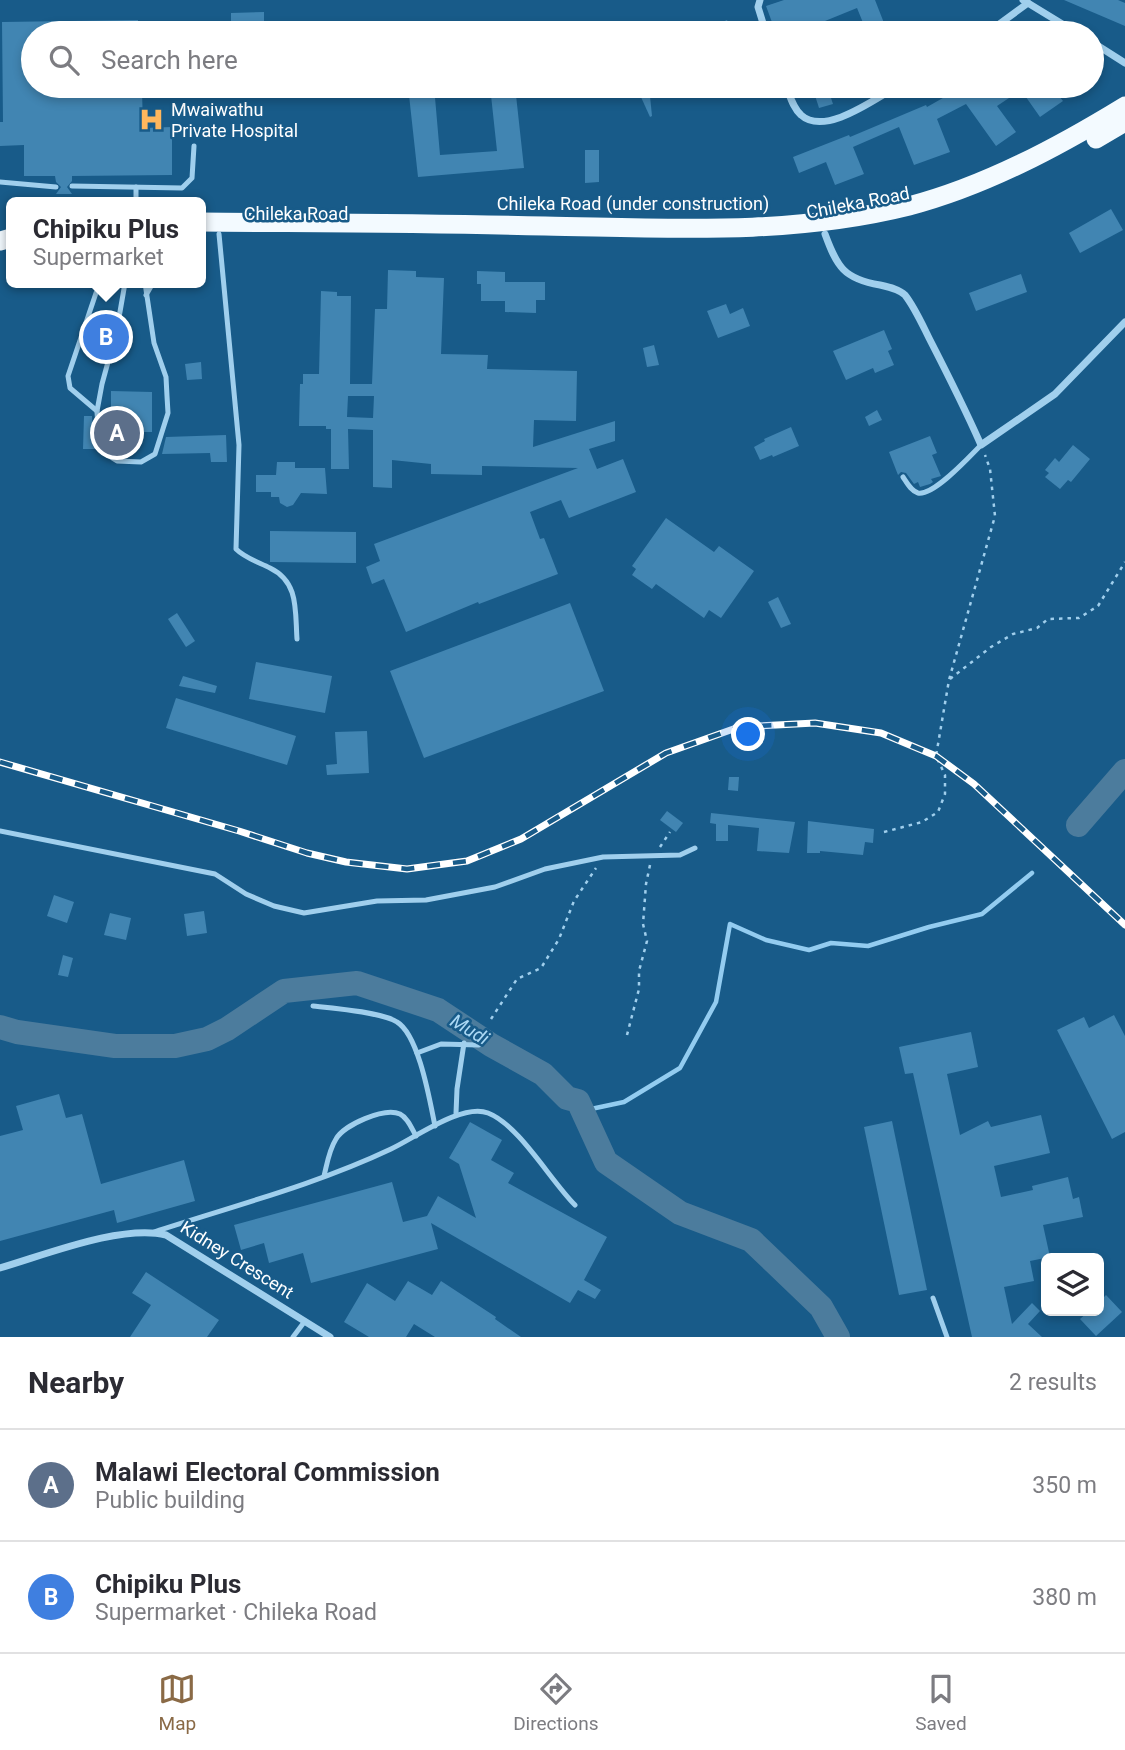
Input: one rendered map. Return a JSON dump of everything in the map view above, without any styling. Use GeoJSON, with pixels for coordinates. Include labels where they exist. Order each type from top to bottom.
{"type":"FeatureCollection","features":[{"type":"Feature","properties":{"kind":"highway","name":"Chileka Road (under construction)"},"geometry":{"type":"LineString","coordinates":[[206,222],[728,229],[824,223],[910,205],[976,183],[1069,140],[1125,106]]}},
{"type":"Feature","properties":{"kind":"highway","name":"Chileka Road"},"geometry":{"type":"LineString","coordinates":[[210,234],[722,240],[825,234],[880,224],[1006,184],[1071,153],[1125,122]]}},
{"type":"Feature","properties":{"kind":"street"},"geometry":{"type":"LineString","coordinates":[[760,0],[758,7],[762,21]]}},
{"type":"Feature","properties":{"kind":"street"},"geometry":{"type":"LineString","coordinates":[[1001,21],[1025,1],[1058,21]]}},
{"type":"Feature","properties":{"kind":"street"},"geometry":{"type":"LineString","coordinates":[[1104,50],[1125,63]]}},
{"type":"Feature","properties":{"kind":"street"},"geometry":{"type":"LineString","coordinates":[[792,98],[799,114],[809,121],[821,122],[842,117],[876,98]]}},
{"type":"Feature","properties":{"kind":"street"},"geometry":{"type":"LineString","coordinates":[[825,234],[834,260],[842,269],[871,284],[891,287],[903,293],[947,373],[981,445],[1055,394],[1125,322]]}},
{"type":"Feature","properties":{"kind":"street","name":"Kidney Crescent"},"geometry":{"type":"LineString","coordinates":[[0,1268],[113,1236],[154,1232],[166,1235],[330,1337]]}},
{"type":"Feature","properties":{"kind":"lane"},"geometry":{"type":"LineString","coordinates":[[72,186],[182,188],[192,178],[194,146]]}},
{"type":"Feature","properties":{"kind":"lane"},"geometry":{"type":"LineString","coordinates":[[0,182],[56,187]]}},
{"type":"Feature","properties":{"kind":"lane"},"geometry":{"type":"LineString","coordinates":[[136,187],[136,197]]}},
{"type":"Feature","properties":{"kind":"lane"},"geometry":{"type":"LineString","coordinates":[[210,234],[239,445],[236,549],[242,555],[282,574],[293,589],[297,639]]}},
{"type":"Feature","properties":{"kind":"lane"},"geometry":{"type":"LineString","coordinates":[[97,411],[70,388],[68,376],[99,288]]}},
{"type":"Feature","properties":{"kind":"lane"},"geometry":{"type":"LineString","coordinates":[[122,288],[117,329],[97,411],[98,429],[109,456],[117,461],[127,462],[141,462],[155,454],[168,413],[166,377],[154,342],[145,288]]}},
{"type":"Feature","properties":{"kind":"lane"},"geometry":{"type":"LineString","coordinates":[[146,295],[150,288]]}},
{"type":"Feature","properties":{"kind":"lane"},"geometry":{"type":"LineString","coordinates":[[903,477],[912,490],[919,494],[926,492],[950,475],[981,445]]}},
{"type":"Feature","properties":{"kind":"lane"},"geometry":{"type":"LineString","coordinates":[[0,831],[215,874],[246,894],[274,906],[304,913],[377,901],[426,900],[495,887],[545,869],[603,857],[680,855],[695,848]]}},
{"type":"Feature","properties":{"kind":"lane"},"geometry":{"type":"LineString","coordinates":[[313,1006],[399,1022],[417,1052],[436,1126]]}},
{"type":"Feature","properties":{"kind":"lane"},"geometry":{"type":"LineString","coordinates":[[456,1113],[464,1043]]}},
{"type":"Feature","properties":{"kind":"lane"},"geometry":{"type":"LineString","coordinates":[[417,1052],[442,1044],[479,1045]]}},
{"type":"Feature","properties":{"kind":"lane"},"geometry":{"type":"LineString","coordinates":[[154,1232],[324,1177],[416,1136],[456,1113],[473,1110],[488,1113],[515,1132],[575,1205]]}},
{"type":"Feature","properties":{"kind":"lane"},"geometry":{"type":"LineString","coordinates":[[324,1177],[336,1138],[349,1125],[386,1112],[399,1113],[416,1136]]}},
{"type":"Feature","properties":{"kind":"lane"},"geometry":{"type":"LineString","coordinates":[[933,1298],[947,1337]]}},
{"type":"Feature","properties":{"kind":"lane"},"geometry":{"type":"LineString","coordinates":[[293,1337],[305,1321]]}},
{"type":"Feature","properties":{"kind":"path"},"geometry":{"type":"LineString","coordinates":[[884,832],[922,822],[937,811],[945,794],[945,775],[936,757],[949,680],[995,516],[990,469],[981,445]]}},
{"type":"Feature","properties":{"kind":"path"},"geometry":{"type":"LineString","coordinates":[[949,680],[991,647],[1013,634],[1037,628],[1048,619],[1079,618],[1098,606],[1125,562]]}},
{"type":"Feature","properties":{"kind":"path"},"geometry":{"type":"LineString","coordinates":[[627,1035],[639,989],[639,971],[647,941],[643,924],[646,884],[652,856],[670,832]]}},
{"type":"Feature","properties":{"kind":"path"},"geometry":{"type":"LineString","coordinates":[[491,1019],[517,979],[541,968],[559,939],[574,901],[603,857]]}},
{"type":"Feature","properties":{"kind":"building"},"geometry":{"type":"Polygon","coordinates":[[[784,0],[875,0],[883,21],[862,21],[857,8],[825,21],[772,21],[766,6],[784,0]]]}},
{"type":"Feature","properties":{"kind":"building"},"geometry":{"type":"Polygon","coordinates":[[[1064,0],[1118,0],[1125,3],[1125,26],[1064,0]]]}},
{"type":"Feature","properties":{"kind":"building"},"geometry":{"type":"Polygon","coordinates":[[[264,12],[264,21],[231,21],[231,13],[264,12]]]}},
{"type":"Feature","properties":{"kind":"building"},"geometry":{"type":"Polygon","coordinates":[[[138,20],[138,21],[70,21],[138,20]]]}},
{"type":"Feature","properties":{"kind":"building"},"geometry":{"type":"Polygon","coordinates":[[[2,22],[21,22],[21,98],[142,98],[143,128],[172,127],[172,175],[72,176],[67,187],[72,194],[56,194],[61,187],[55,176],[24,176],[24,145],[0,146],[0,122],[3,122],[2,22]]]}},
{"type":"Feature","properties":{"kind":"building"},"geometry":{"type":"Polygon","coordinates":[[[409,98],[435,98],[440,155],[497,151],[491,98],[516,98],[524,168],[418,177],[409,98]]]}},
{"type":"Feature","properties":{"kind":"building"},"geometry":{"type":"Polygon","coordinates":[[[641,98],[650,98],[650,117],[641,98]]]}},
{"type":"Feature","properties":{"kind":"building"},"geometry":{"type":"Polygon","coordinates":[[[816,98],[831,98],[833,104],[819,108],[816,98]]]}},
{"type":"Feature","properties":{"kind":"building"},"geometry":{"type":"Polygon","coordinates":[[[943,98],[1009,98],[997,106],[1016,132],[996,146],[966,104],[937,119],[950,152],[914,165],[899,127],[853,147],[864,174],[835,185],[826,162],[799,173],[793,157],[849,135],[850,137],[926,105],[927,107],[943,98]]]}},
{"type":"Feature","properties":{"kind":"building"},"geometry":{"type":"Polygon","coordinates":[[[1027,98],[1061,98],[1063,101],[1040,117],[1027,98]]]}},
{"type":"Feature","properties":{"kind":"building"},"geometry":{"type":"Polygon","coordinates":[[[585,150],[599,150],[599,182],[585,183],[585,150]]]}},
{"type":"Feature","properties":{"kind":"building"},"geometry":{"type":"Polygon","coordinates":[[[1111,209],[1123,230],[1080,253],[1069,233],[1111,209]]]}},
{"type":"Feature","properties":{"kind":"building"},"geometry":{"type":"Polygon","coordinates":[[[388,270],[416,271],[416,277],[444,278],[441,354],[488,355],[487,369],[577,371],[576,421],[534,420],[533,447],[615,421],[615,441],[589,449],[597,469],[623,459],[636,492],[569,518],[561,500],[530,512],[558,574],[479,604],[478,602],[406,632],[384,579],[372,584],[366,567],[380,561],[374,544],[578,468],[482,466],[482,475],[431,474],[431,464],[392,460],[392,488],[373,487],[373,430],[348,429],[349,469],[331,469],[331,429],[326,429],[326,426],[299,426],[300,384],[303,384],[303,374],[319,374],[321,291],[337,292],[337,296],[351,296],[350,384],[372,384],[375,309],[387,309],[388,270]],[[348,396],[347,417],[373,418],[374,396],[348,396]]]}},
{"type":"Feature","properties":{"kind":"building"},"geometry":{"type":"Polygon","coordinates":[[[477,271],[505,272],[505,282],[545,282],[545,300],[536,300],[536,313],[505,312],[505,301],[481,301],[481,284],[477,284],[477,271]]]}},
{"type":"Feature","properties":{"kind":"building"},"geometry":{"type":"Polygon","coordinates":[[[1021,274],[1027,292],[976,311],[969,293],[1021,274]]]}},
{"type":"Feature","properties":{"kind":"building"},"geometry":{"type":"Polygon","coordinates":[[[726,304],[730,314],[743,308],[750,326],[718,338],[707,311],[726,304]]]}},
{"type":"Feature","properties":{"kind":"building"},"geometry":{"type":"Polygon","coordinates":[[[884,330],[892,349],[888,351],[894,365],[875,373],[873,368],[846,380],[833,351],[884,330]]]}},
{"type":"Feature","properties":{"kind":"building"},"geometry":{"type":"Polygon","coordinates":[[[654,345],[659,365],[647,367],[643,348],[654,345]]]}},
{"type":"Feature","properties":{"kind":"building"},"geometry":{"type":"Polygon","coordinates":[[[201,362],[202,379],[187,380],[185,364],[201,362]]]}},
{"type":"Feature","properties":{"kind":"building"},"geometry":{"type":"Polygon","coordinates":[[[111,391],[152,392],[152,432],[138,432],[138,450],[112,449],[103,428],[103,416],[111,417],[111,391]]]}},
{"type":"Feature","properties":{"kind":"building"},"geometry":{"type":"Polygon","coordinates":[[[877,410],[882,420],[869,426],[865,417],[877,410]]]}},
{"type":"Feature","properties":{"kind":"building"},"geometry":{"type":"Polygon","coordinates":[[[84,416],[92,416],[93,431],[101,449],[83,449],[84,416]]]}},
{"type":"Feature","properties":{"kind":"building"},"geometry":{"type":"Polygon","coordinates":[[[791,427],[799,446],[760,460],[754,447],[765,441],[764,439],[791,427]]]}},
{"type":"Feature","properties":{"kind":"building"},"geometry":{"type":"Polygon","coordinates":[[[226,435],[227,462],[211,462],[210,453],[162,454],[166,437],[226,435]]]}},
{"type":"Feature","properties":{"kind":"building"},"geometry":{"type":"Polygon","coordinates":[[[930,436],[937,453],[932,455],[941,476],[920,487],[918,482],[914,484],[906,473],[901,472],[898,475],[889,452],[930,436]]]}},
{"type":"Feature","properties":{"kind":"building"},"geometry":{"type":"Polygon","coordinates":[[[1073,445],[1090,459],[1071,482],[1068,480],[1060,489],[1045,477],[1049,473],[1045,470],[1055,458],[1059,462],[1073,445]]]}},
{"type":"Feature","properties":{"kind":"building"},"geometry":{"type":"Polygon","coordinates":[[[277,462],[295,462],[295,468],[325,468],[327,494],[301,493],[293,505],[287,507],[280,503],[279,497],[271,497],[271,492],[256,492],[256,475],[276,475],[277,462]]]}},
{"type":"Feature","properties":{"kind":"building"},"geometry":{"type":"Polygon","coordinates":[[[666,518],[714,552],[719,546],[754,571],[721,618],[709,610],[704,618],[656,584],[652,589],[632,575],[636,569],[632,566],[666,518]]]}},
{"type":"Feature","properties":{"kind":"building"},"geometry":{"type":"Polygon","coordinates":[[[270,531],[356,532],[356,563],[270,562],[270,531]]]}},
{"type":"Feature","properties":{"kind":"building"},"geometry":{"type":"Polygon","coordinates":[[[778,597],[791,624],[781,628],[768,602],[778,597]]]}},
{"type":"Feature","properties":{"kind":"building"},"geometry":{"type":"Polygon","coordinates":[[[570,603],[604,691],[424,758],[390,671],[570,603]]]}},
{"type":"Feature","properties":{"kind":"building"},"geometry":{"type":"Polygon","coordinates":[[[177,613],[195,641],[186,647],[168,619],[177,613]]]}},
{"type":"Feature","properties":{"kind":"building"},"geometry":{"type":"Polygon","coordinates":[[[256,662],[332,676],[325,713],[249,699],[256,662]]]}},
{"type":"Feature","properties":{"kind":"building"},"geometry":{"type":"Polygon","coordinates":[[[183,676],[217,686],[215,693],[179,686],[183,676]]]}},
{"type":"Feature","properties":{"kind":"building"},"geometry":{"type":"Polygon","coordinates":[[[176,698],[296,736],[287,765],[166,728],[176,698]]]}},
{"type":"Feature","properties":{"kind":"building"},"geometry":{"type":"Polygon","coordinates":[[[367,731],[369,773],[327,775],[326,765],[337,764],[335,732],[367,731]]]}},
{"type":"Feature","properties":{"kind":"building"},"geometry":{"type":"Polygon","coordinates":[[[729,777],[739,777],[738,791],[728,790],[729,777]]]}},
{"type":"Feature","properties":{"kind":"building"},"geometry":{"type":"Polygon","coordinates":[[[667,811],[683,823],[676,832],[660,820],[667,811]]]}},
{"type":"Feature","properties":{"kind":"building"},"geometry":{"type":"Polygon","coordinates":[[[711,813],[795,822],[789,853],[757,851],[759,828],[728,825],[728,841],[716,841],[716,824],[710,823],[711,813]]]}},
{"type":"Feature","properties":{"kind":"building"},"geometry":{"type":"Polygon","coordinates":[[[808,821],[874,829],[873,843],[865,842],[863,855],[820,851],[807,853],[808,821]]]}},
{"type":"Feature","properties":{"kind":"building"},"geometry":{"type":"Polygon","coordinates":[[[54,895],[74,902],[67,923],[47,916],[54,895]]]}},
{"type":"Feature","properties":{"kind":"building"},"geometry":{"type":"Polygon","coordinates":[[[204,911],[207,933],[187,936],[184,914],[204,911]]]}},
{"type":"Feature","properties":{"kind":"building"},"geometry":{"type":"Polygon","coordinates":[[[110,913],[131,918],[126,940],[104,935],[110,913]]]}},
{"type":"Feature","properties":{"kind":"building"},"geometry":{"type":"Polygon","coordinates":[[[63,955],[73,958],[68,977],[58,975],[63,955]]]}},
{"type":"Feature","properties":{"kind":"building"},"geometry":{"type":"Polygon","coordinates":[[[1114,1015],[1125,1036],[1125,1132],[1112,1139],[1057,1030],[1084,1017],[1089,1028],[1114,1015]]]}},
{"type":"Feature","properties":{"kind":"building"},"geometry":{"type":"Polygon","coordinates":[[[971,1032],[978,1067],[947,1074],[960,1135],[988,1121],[991,1127],[1041,1115],[1050,1153],[994,1166],[1001,1197],[1033,1190],[1032,1186],[1068,1177],[1073,1199],[1079,1197],[1083,1217],[1043,1225],[1049,1253],[1041,1253],[1041,1259],[1030,1261],[1034,1281],[1004,1287],[1012,1324],[1032,1303],[1040,1311],[1028,1324],[1042,1337],[972,1337],[913,1073],[905,1074],[899,1047],[971,1032]]]}},
{"type":"Feature","properties":{"kind":"building"},"geometry":{"type":"Polygon","coordinates":[[[59,1094],[66,1118],[82,1114],[101,1184],[184,1160],[195,1201],[117,1223],[114,1210],[0,1241],[0,1136],[23,1130],[16,1106],[59,1094]]]}},
{"type":"Feature","properties":{"kind":"building"},"geometry":{"type":"Polygon","coordinates":[[[892,1121],[927,1290],[899,1295],[864,1127],[892,1121]]]}},
{"type":"Feature","properties":{"kind":"building"},"geometry":{"type":"Polygon","coordinates":[[[470,1122],[502,1140],[491,1160],[514,1173],[508,1183],[607,1237],[584,1280],[601,1290],[595,1299],[578,1290],[570,1303],[431,1223],[438,1249],[311,1283],[303,1253],[269,1263],[264,1243],[241,1250],[234,1225],[392,1182],[403,1222],[427,1216],[438,1196],[476,1218],[459,1164],[449,1158],[470,1122]]]}},
{"type":"Feature","properties":{"kind":"building"},"geometry":{"type":"Polygon","coordinates":[[[146,1272],[219,1320],[207,1337],[130,1337],[151,1305],[132,1293],[146,1272]]]}},
{"type":"Feature","properties":{"kind":"building"},"geometry":{"type":"Polygon","coordinates":[[[408,1281],[432,1295],[441,1281],[521,1337],[435,1337],[414,1324],[406,1337],[369,1337],[344,1322],[367,1283],[395,1301],[408,1281]]]}},
{"type":"Feature","properties":{"kind":"building"},"geometry":{"type":"Polygon","coordinates":[[[1106,1295],[1122,1312],[1096,1336],[1080,1319],[1083,1316],[1104,1316],[1106,1295]]]}},
{"type":"Feature","properties":{"kind":"waterway"},"geometry":{"type":"LineString","coordinates":[[1078,825],[1125,771]]}},
{"type":"Feature","properties":{"kind":"waterway","name":"Mudi"},"geometry":{"type":"LineString","coordinates":[[17,1032],[115,1051],[127,1047],[175,1050],[231,1034],[294,983],[345,981],[409,996],[484,1032],[528,1058],[557,1088],[591,1109],[624,1102],[680,1068],[716,1002],[730,924],[766,940],[809,950],[831,943],[868,946],[982,914],[1032,873]]}},
{"type":"Feature","properties":{"kind":"waterway","name":"Mudi"},"geometry":{"type":"LineString","coordinates":[[0,1027],[17,1032],[115,1046],[175,1046],[207,1039],[227,1029],[284,991],[357,983],[438,1010],[491,1045],[543,1074],[567,1098],[578,1101],[606,1162],[680,1213],[751,1240],[821,1307],[838,1337]]}},
{"type":"Feature","properties":{"kind":"railway"},"geometry":{"type":"LineString","coordinates":[[0,762],[307,853],[346,862],[407,869],[467,861],[521,839],[666,753],[739,727],[815,723],[881,733],[936,756],[974,784],[1125,925]]}},
{"type":"Feature","properties":{"kind":"place","name":"Mwaiwathu Private Hospital"},"geometry":{"type":"Point","coordinates":[151,120]}},
{"type":"Feature","properties":{"kind":"place","name":"Chipiku Plus"},"geometry":{"type":"Point","coordinates":[106,337]}},
{"type":"Feature","properties":{"kind":"place","name":"Malawi Electoral Commission"},"geometry":{"type":"Point","coordinates":[117,433]}}]}
